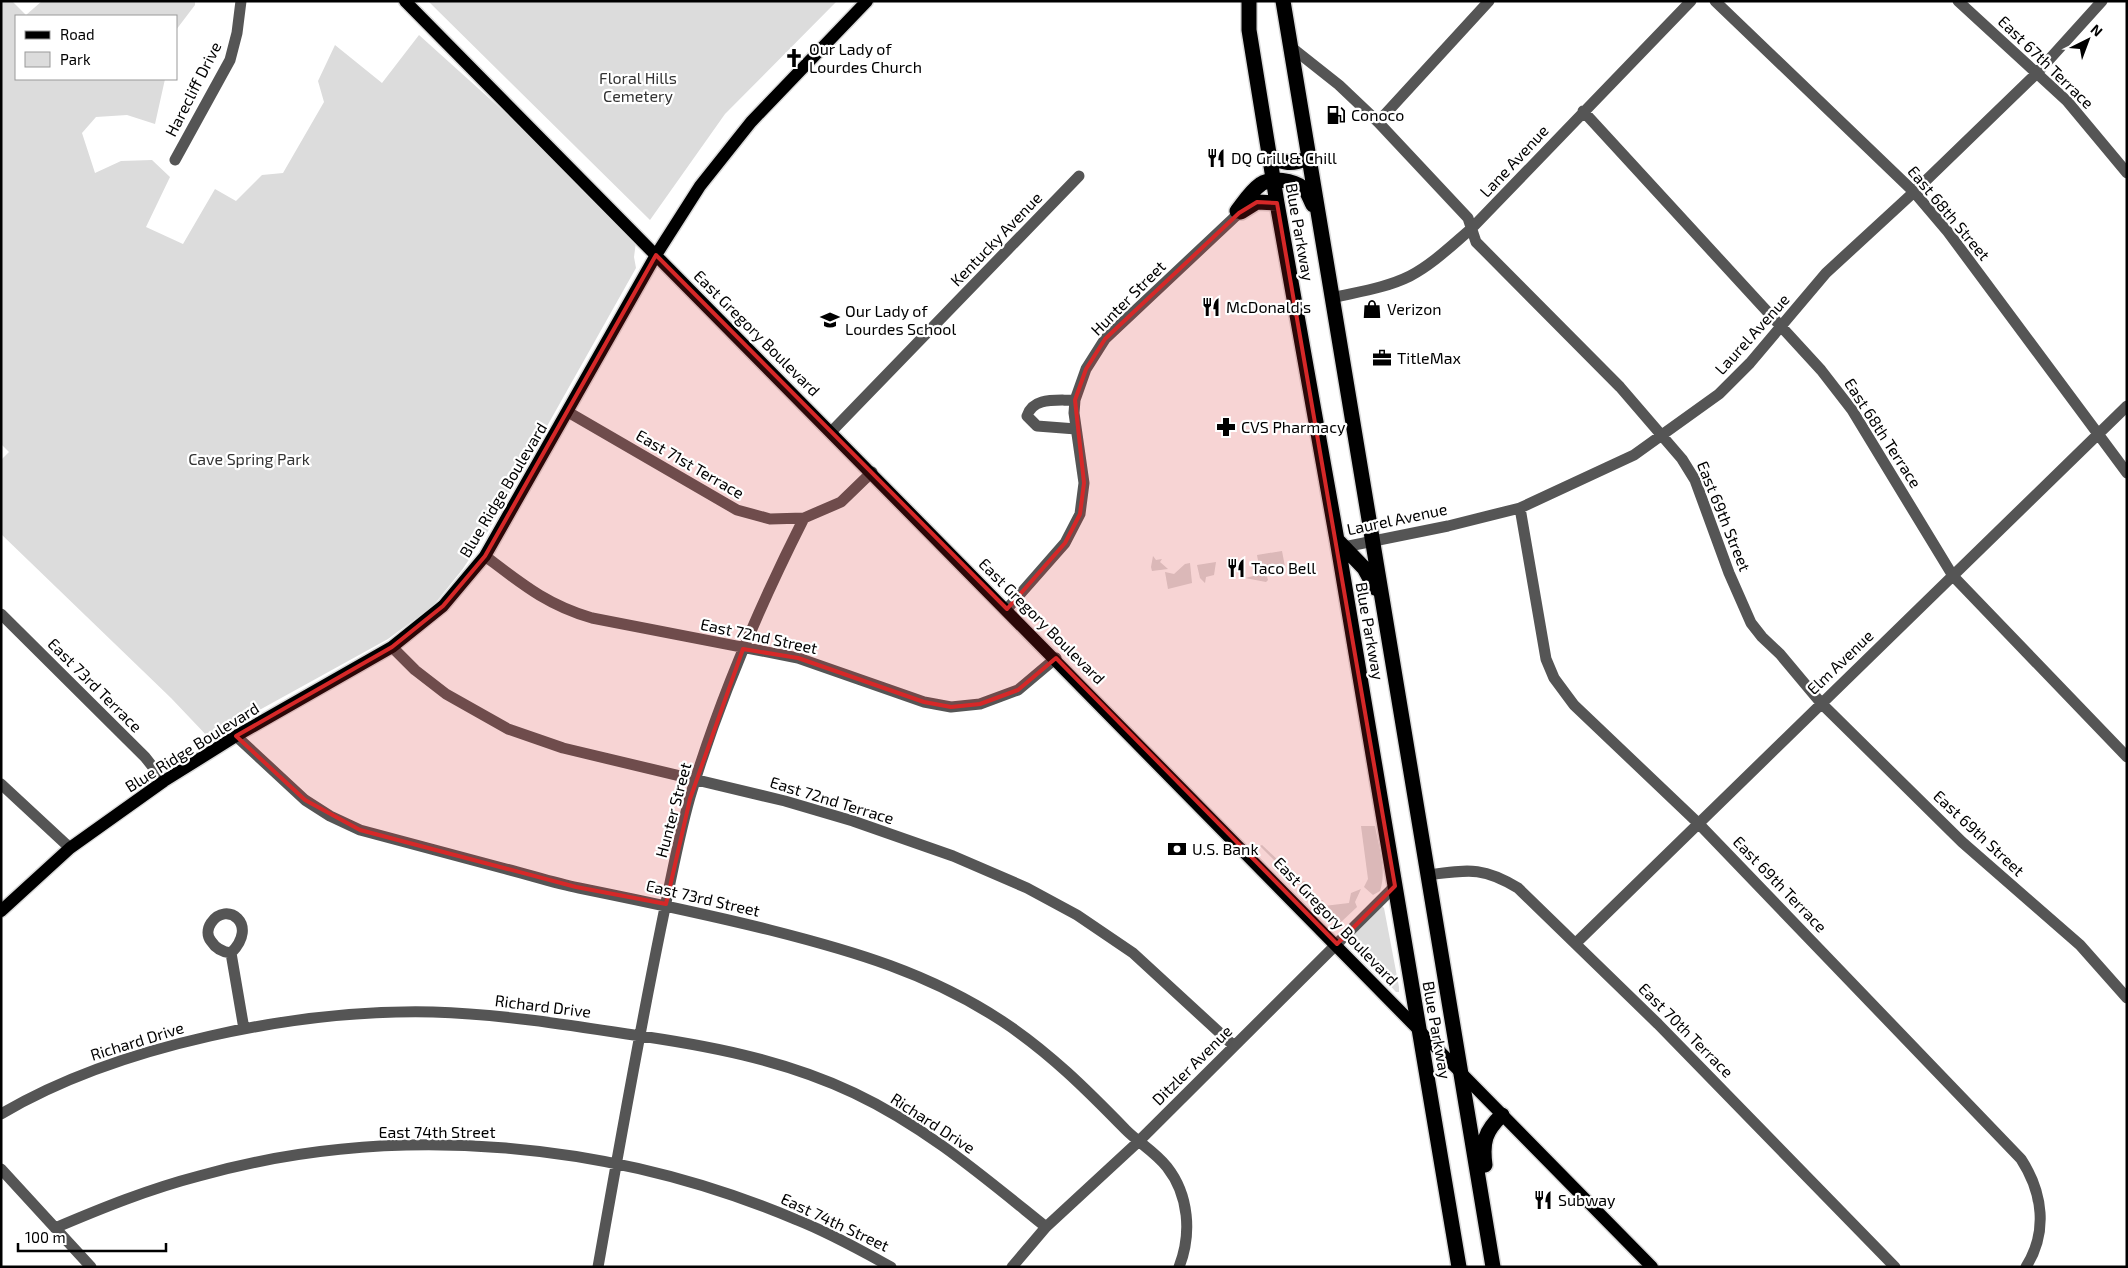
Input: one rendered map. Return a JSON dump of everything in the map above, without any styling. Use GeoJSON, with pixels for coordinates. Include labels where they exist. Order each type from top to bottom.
{"type":"FeatureCollection","features":[{"type":"Feature","properties":{"kind":"highway","name":"Blue Parkway"},"geometry":{"type":"LineString","coordinates":[[1249,1],[1249,30],[1273,180],[1340,545],[1395,886],[1460,1267]]}},
{"type":"Feature","properties":{"kind":"highway","name":"Blue Parkway"},"geometry":{"type":"LineString","coordinates":[[1283,1],[1492,1267]]}},
{"type":"Feature","properties":{"kind":"highway"},"geometry":{"type":"LineString","coordinates":[[1269,155],[1280,162],[1292,164],[1308,158]]}},
{"type":"Feature","properties":{"kind":"highway"},"geometry":{"type":"LineString","coordinates":[[1238,212],[1262,183],[1273,180],[1293,183],[1304,188],[1318,213]]}},
{"type":"Feature","properties":{"kind":"highway"},"geometry":{"type":"LineString","coordinates":[[1238,212],[1257,202],[1277,203]]}},
{"type":"Feature","properties":{"kind":"highway"},"geometry":{"type":"LineString","coordinates":[[1340,545],[1364,568],[1382,602]]}},
{"type":"Feature","properties":{"kind":"highway"},"geometry":{"type":"LineString","coordinates":[[1487,1233],[1490,1210],[1483,1142],[1489,1129],[1502,1115]]}},
{"type":"Feature","properties":{"kind":"main road","name":"East Gregory Boulevard"},"geometry":{"type":"LineString","coordinates":[[405,1],[1056,658],[1337,944],[1420,1033],[1652,1267]]}},
{"type":"Feature","properties":{"kind":"main road","name":"Blue Ridge Boulevard"},"geometry":{"type":"LineString","coordinates":[[1,911],[70,848],[164,781],[236,736],[392,647],[443,606],[485,556],[656,255],[700,186],[751,122],[866,1]]}},
{"type":"Feature","properties":{"kind":"street","name":"Harecliff Drive"},"geometry":{"type":"LineString","coordinates":[[175,160],[230,60],[237,33],[241,1]]}},
{"type":"Feature","properties":{"kind":"street"},"geometry":{"type":"LineString","coordinates":[[1378,122],[1489,1]]}},
{"type":"Feature","properties":{"kind":"street","name":"Lane Avenue"},"geometry":{"type":"LineString","coordinates":[[1332,298],[1372,289],[1409,276],[1444,253],[1471,229],[1691,1]]}},
{"type":"Feature","properties":{"kind":"street","name":"East 68th Street"},"geometry":{"type":"LineString","coordinates":[[1715,1],[1914,192],[1948,232],[2127,473]]}},
{"type":"Feature","properties":{"kind":"street","name":"East 67th Terrace"},"geometry":{"type":"LineString","coordinates":[[1958,1],[2067,101],[2127,173]]}},
{"type":"Feature","properties":{"kind":"street","name":"Laurel Avenue"},"geometry":{"type":"LineString","coordinates":[[1340,545],[1448,526],[1520,508],[1612,467],[1663,434],[1719,394],[1826,273],[1914,192],[2036,74],[2102,1]]}},
{"type":"Feature","properties":{"kind":"street","name":"East 69th Street"},"geometry":{"type":"LineString","coordinates":[[1291,47],[1338,85],[1378,122],[1468,218],[1476,242],[1620,387],[1663,434],[1695,480],[1729,573],[1752,623],[1821,703],[1962,842],[2080,945],[2127,998]]}},
{"type":"Feature","properties":{"kind":"street","name":"East 68th Terrace"},"geometry":{"type":"LineString","coordinates":[[1583,112],[1821,370],[1852,410],[1953,576],[2127,757]]}},
{"type":"Feature","properties":{"kind":"street","name":"Kentucky Avenue"},"geometry":{"type":"LineString","coordinates":[[831,432],[1078,176]]}},
{"type":"Feature","properties":{"kind":"street","name":"Hunter Street"},"geometry":{"type":"LineString","coordinates":[[1007,609],[1065,543],[1080,514],[1084,483],[1074,412],[1075,400],[1086,370],[1105,339],[1238,212]]}},
{"type":"Feature","properties":{"kind":"street"},"geometry":{"type":"LineString","coordinates":[[1075,400],[1035,404],[1029,409],[1027,416],[1037,426],[1076,430]]}},
{"type":"Feature","properties":{"kind":"street","name":"Elm Avenue"},"geometry":{"type":"LineString","coordinates":[[1576,943],[2127,406]]}},
{"type":"Feature","properties":{"kind":"street","name":"East 71st Terrace"},"geometry":{"type":"LineString","coordinates":[[568,412],[737,510],[770,519],[804,518]]}},
{"type":"Feature","properties":{"kind":"street"},"geometry":{"type":"LineString","coordinates":[[804,518],[841,502],[872,472]]}},
{"type":"Feature","properties":{"kind":"street","name":"East 69th Terrace"},"geometry":{"type":"LineString","coordinates":[[1520,508],[1542,643],[1554,678],[1574,705],[1698,823],[2021,1159],[2030,1173],[2039,1196],[2041,1216],[2039,1236],[2033,1255],[2026,1267]]}},
{"type":"Feature","properties":{"kind":"street","name":"Hunter Street"},"geometry":{"type":"LineString","coordinates":[[598,1267],[638,1035],[666,904],[696,779],[743,648],[777,570],[804,518]]}},
{"type":"Feature","properties":{"kind":"street","name":"East 72nd Street"},"geometry":{"type":"LineString","coordinates":[[485,556],[533,593],[567,611],[592,618],[798,658],[924,702],[952,707],[980,704],[1018,690],[1056,658]]}},
{"type":"Feature","properties":{"kind":"street","name":"East 73rd Terrace"},"geometry":{"type":"LineString","coordinates":[[1,614],[145,758],[164,781]]}},
{"type":"Feature","properties":{"kind":"street","name":"East 72nd Terrace"},"geometry":{"type":"LineString","coordinates":[[392,647],[415,670],[446,694],[473,711],[508,729],[563,748],[785,801],[853,821],[953,856],[1027,888],[1077,915],[1133,953],[1233,1045]]}},
{"type":"Feature","properties":{"kind":"street","name":"East 73rd Street"},"geometry":{"type":"LineString","coordinates":[[236,736],[305,800],[330,816],[360,830],[576,887],[666,904],[851,951],[900,968],[948,990],[1002,1021],[1053,1057],[1138,1142]]}},
{"type":"Feature","properties":{"kind":"street"},"geometry":{"type":"LineString","coordinates":[[1,784],[70,848]]}},
{"type":"Feature","properties":{"kind":"street","name":"East 70th Terrace"},"geometry":{"type":"LineString","coordinates":[[1427,876],[1472,870],[1493,874],[1518,888],[1576,943],[1896,1267]]}},
{"type":"Feature","properties":{"kind":"street","name":"Ditzler Avenue"},"geometry":{"type":"LineString","coordinates":[[1012,1267],[1046,1227],[1138,1142],[1233,1045],[1395,886]]}},
{"type":"Feature","properties":{"kind":"street"},"geometry":{"type":"LineString","coordinates":[[230,953],[244,1029]]}},
{"type":"Feature","properties":{"kind":"street","name":"Richard Drive"},"geometry":{"type":"LineString","coordinates":[[1,1114],[29,1097],[106,1066],[169,1046],[244,1029],[332,1017],[431,1012],[530,1019],[705,1046],[756,1057],[806,1073],[854,1093],[900,1117],[943,1145],[1046,1227]]}},
{"type":"Feature","properties":{"kind":"street"},"geometry":{"type":"LineString","coordinates":[[1138,1142],[1153,1152],[1167,1167],[1178,1185],[1185,1204],[1187,1224],[1186,1245],[1179,1267]]}},
{"type":"Feature","properties":{"kind":"street","name":"East 74th Street"},"geometry":{"type":"LineString","coordinates":[[55,1228],[125,1199],[200,1175],[276,1158],[337,1150],[415,1145],[477,1146],[540,1151],[616,1164],[711,1188],[797,1220],[891,1267]]}},
{"type":"Feature","properties":{"kind":"street"},"geometry":{"type":"LineString","coordinates":[[1,1169],[91,1267]]}},
{"type":"Feature","properties":{"kind":"highlighted area"},"geometry":{"type":"Polygon","coordinates":[[[1257,202],[1277,203],[1395,886],[1337,944],[1056,658],[1018,690],[980,704],[951,707],[924,702],[798,658],[743,649],[690,799],[666,904],[576,887],[360,830],[305,800],[236,736],[392,647],[443,606],[485,556],[656,255],[1007,609],[1065,543],[1080,514],[1084,483],[1075,400],[1086,369],[1105,339],[1239,213],[1257,202]]]}},
{"type":"Feature","properties":{"kind":"green space","name":"Cave Spring Park"},"geometry":{"type":"Polygon","coordinates":[[[1,1],[12,1],[26,15],[15,15],[15,80],[165,80],[155,124],[127,115],[96,117],[82,133],[95,173],[121,161],[152,160],[170,177],[146,227],[183,244],[215,189],[236,201],[262,175],[283,173],[324,102],[318,81],[335,45],[382,83],[419,35],[539,143],[636,242],[634,257],[636,268],[488,531],[462,570],[433,606],[388,639],[209,738],[171,698],[1,534],[1,460],[9,452],[1,444],[1,1]]]}},
{"type":"Feature","properties":{"kind":"green space","name":"Cave Spring Park"},"geometry":{"type":"Polygon","coordinates":[[[42,1],[195,1],[195,5],[178,27],[178,15],[26,15],[42,1]]]}},
{"type":"Feature","properties":{"kind":"green space","name":"Floral Hills Cemetery"},"geometry":{"type":"Polygon","coordinates":[[[428,1],[837,1],[725,114],[650,220],[428,1]]]}},
{"type":"Feature","properties":{"kind":"green space"},"geometry":{"type":"Polygon","coordinates":[[[1282,551],[1285,567],[1260,571],[1257,555],[1282,551]]]}},
{"type":"Feature","properties":{"kind":"green space"},"geometry":{"type":"Polygon","coordinates":[[[1153,556],[1156,560],[1162,559],[1160,562],[1168,569],[1152,571],[1153,556]]]}},
{"type":"Feature","properties":{"kind":"green space"},"geometry":{"type":"Polygon","coordinates":[[[1216,562],[1214,575],[1206,577],[1205,583],[1200,578],[1197,565],[1216,562]]]}},
{"type":"Feature","properties":{"kind":"green space"},"geometry":{"type":"Polygon","coordinates":[[[1190,563],[1192,583],[1168,589],[1165,572],[1174,574],[1185,564],[1190,563]]]}},
{"type":"Feature","properties":{"kind":"green space"},"geometry":{"type":"Polygon","coordinates":[[[1266,573],[1268,580],[1266,582],[1245,578],[1266,573]]]}},
{"type":"Feature","properties":{"kind":"green space"},"geometry":{"type":"Polygon","coordinates":[[[1361,826],[1375,826],[1382,859],[1383,875],[1380,891],[1373,895],[1364,887],[1368,879],[1361,826]]]}},
{"type":"Feature","properties":{"kind":"green space"},"geometry":{"type":"Polygon","coordinates":[[[1262,845],[1299,879],[1306,882],[1307,891],[1260,846],[1262,845]]]}},
{"type":"Feature","properties":{"kind":"green space"},"geometry":{"type":"Polygon","coordinates":[[[1361,889],[1355,902],[1357,907],[1340,923],[1319,906],[1319,902],[1323,900],[1324,906],[1349,903],[1351,893],[1361,889]]]}},
{"type":"Feature","properties":{"kind":"green space"},"geometry":{"type":"Polygon","coordinates":[[[1381,905],[1384,908],[1399,992],[1396,992],[1350,941],[1352,933],[1381,905]]]}},
{"type":"Feature","properties":{"kind":"place","name":"Our Lady of Lourdes Church"},"geometry":{"type":"Point","coordinates":[794,58]}},
{"type":"Feature","properties":{"kind":"place","name":"Conoco"},"geometry":{"type":"Point","coordinates":[1336,115]}},
{"type":"Feature","properties":{"kind":"place","name":"DQ Grill & Chill"},"geometry":{"type":"Point","coordinates":[1216,158]}},
{"type":"Feature","properties":{"kind":"place","name":"McDonald's"},"geometry":{"type":"Point","coordinates":[1211,307]}},
{"type":"Feature","properties":{"kind":"place","name":"Verizon"},"geometry":{"type":"Point","coordinates":[1372,309]}},
{"type":"Feature","properties":{"kind":"place","name":"Our Lady of Lourdes School"},"geometry":{"type":"Point","coordinates":[830,320]}},
{"type":"Feature","properties":{"kind":"place","name":"TitleMax"},"geometry":{"type":"Point","coordinates":[1382,358]}},
{"type":"Feature","properties":{"kind":"place","name":"CVS Pharmacy"},"geometry":{"type":"Point","coordinates":[1226,427]}},
{"type":"Feature","properties":{"kind":"place","name":"Taco Bell"},"geometry":{"type":"Point","coordinates":[1236,568]}},
{"type":"Feature","properties":{"kind":"place","name":"U.S. Bank"},"geometry":{"type":"Point","coordinates":[1177,849]}},
{"type":"Feature","properties":{"kind":"place","name":"Subway"},"geometry":{"type":"Point","coordinates":[1543,1200]}}]}
